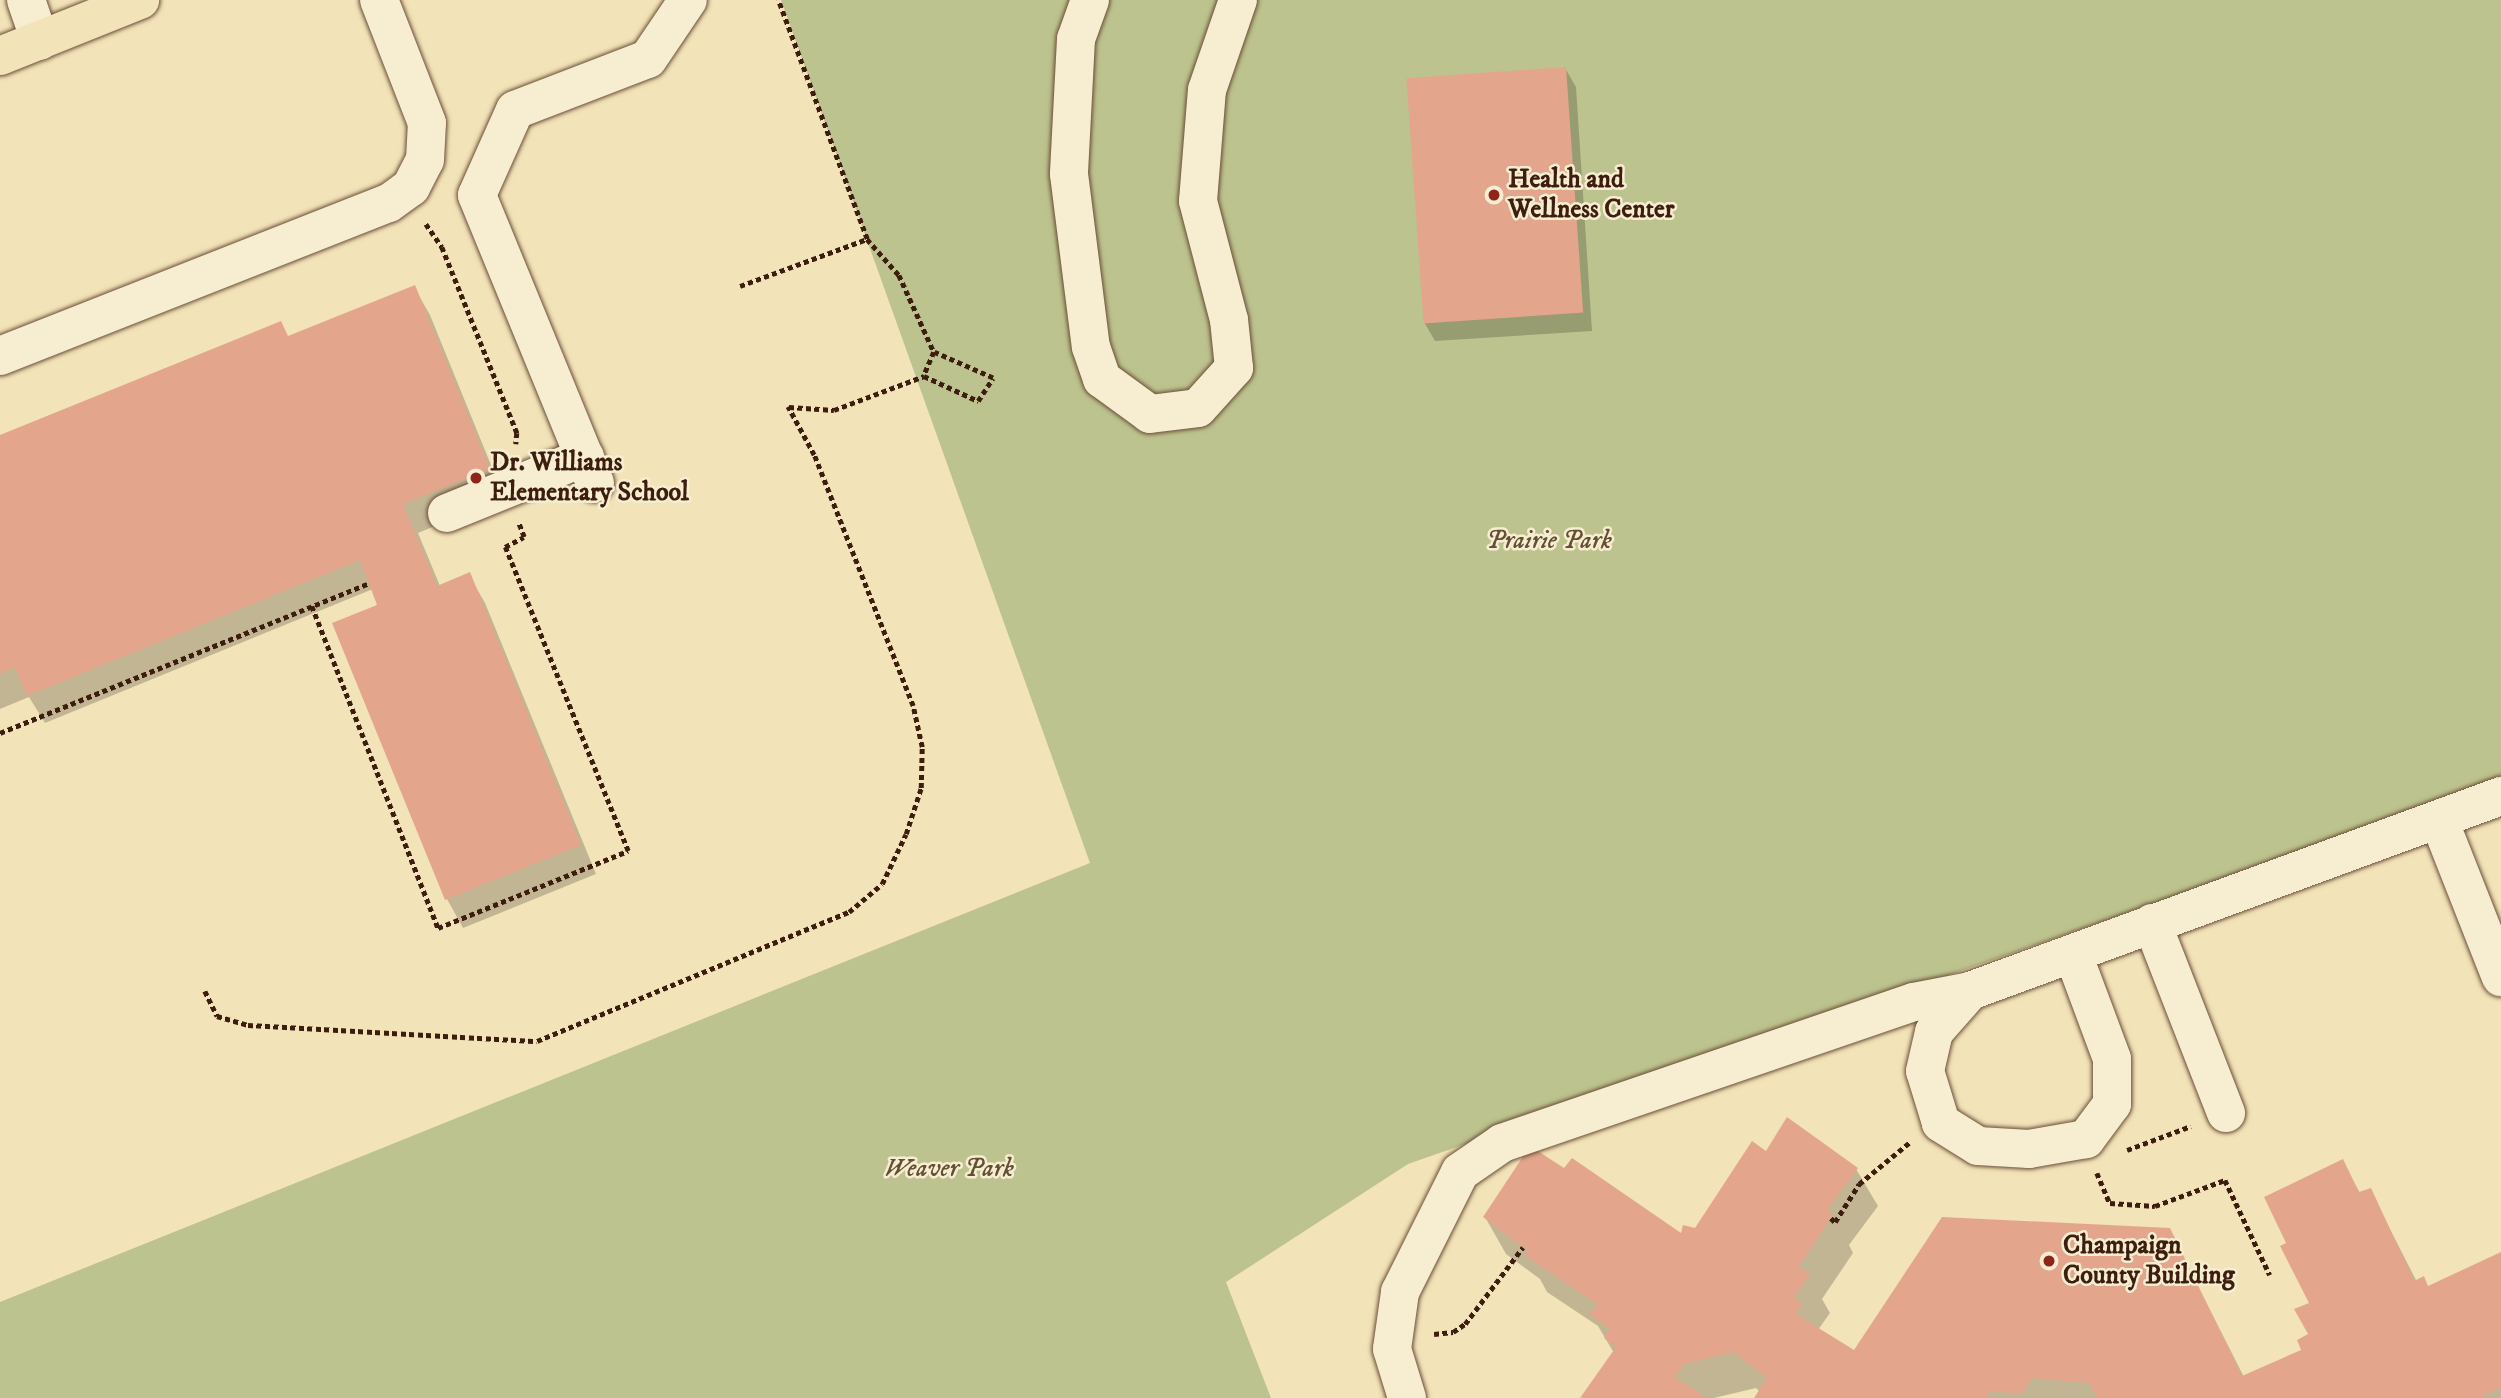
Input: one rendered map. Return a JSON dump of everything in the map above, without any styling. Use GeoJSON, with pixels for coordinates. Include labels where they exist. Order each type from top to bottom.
{"type":"FeatureCollection","features":[{"type":"Feature","properties":{"kind":"main road"},"geometry":{"type":"LineString","coordinates":[[0,56],[24,21],[69,0]]}},
{"type":"Feature","properties":{"kind":"main road"},"geometry":{"type":"LineString","coordinates":[[24,21],[140,0]]}},
{"type":"Feature","properties":{"kind":"lane"},"geometry":{"type":"LineString","coordinates":[[0,356],[389,203],[411,187],[425,160],[427,123],[379,0]]}},
{"type":"Feature","properties":{"kind":"lane"},"geometry":{"type":"LineString","coordinates":[[447,513],[505,489],[590,470],[477,195],[515,110],[648,59],[688,0]]}},
{"type":"Feature","properties":{"kind":"lane"},"geometry":{"type":"LineString","coordinates":[[1090,0],[1076,39],[1069,174],[1091,347],[1102,379],[1150,414],[1198,408],[1234,368],[1229,320],[1198,201],[1207,90],[1238,0]]}},
{"type":"Feature","properties":{"kind":"lane"},"geometry":{"type":"LineString","coordinates":[[1407,1398],[1392,1349],[1400,1292],[1460,1172],[1502,1143],[1914,1002],[1970,991],[2501,796]]}},
{"type":"Feature","properties":{"kind":"lane"},"geometry":{"type":"LineString","coordinates":[[2439,820],[2501,977]]}},
{"type":"Feature","properties":{"kind":"lane"},"geometry":{"type":"LineString","coordinates":[[2152,923],[2226,1112]]}},
{"type":"Feature","properties":{"kind":"lane"},"geometry":{"type":"LineString","coordinates":[[1970,991],[1934,1032],[1925,1071],[1941,1123],[1978,1146],[2029,1149],[2086,1139],[2112,1104],[2112,1059],[2073,954]]}},
{"type":"Feature","properties":{"kind":"path"},"geometry":{"type":"LineString","coordinates":[[205,991],[217,1016],[248,1025],[537,1041],[849,912],[882,884],[906,834],[922,788],[922,747],[908,693],[814,455],[788,407],[834,410],[924,376],[978,401],[993,378],[934,352],[899,275],[867,239],[778,0]]}},
{"type":"Feature","properties":{"kind":"path"},"geometry":{"type":"LineString","coordinates":[[313,606],[438,928],[628,851],[505,547],[524,537],[497,469],[514,462],[517,433],[442,247],[426,223],[415,222]]}},
{"type":"Feature","properties":{"kind":"path"},"geometry":{"type":"LineString","coordinates":[[740,286],[867,239]]}},
{"type":"Feature","properties":{"kind":"path"},"geometry":{"type":"LineString","coordinates":[[924,376],[934,352]]}},
{"type":"Feature","properties":{"kind":"path"},"geometry":{"type":"LineString","coordinates":[[0,733],[369,583]]}},
{"type":"Feature","properties":{"kind":"path"},"geometry":{"type":"LineString","coordinates":[[2117,1154],[2226,1112]]}},
{"type":"Feature","properties":{"kind":"path"},"geometry":{"type":"LineString","coordinates":[[1831,1218],[1835,1222],[1859,1184],[1918,1135]]}},
{"type":"Feature","properties":{"kind":"path"},"geometry":{"type":"LineString","coordinates":[[2093,1163],[2110,1203],[2155,1206],[2225,1180],[2270,1275]]}},
{"type":"Feature","properties":{"kind":"path"},"geometry":{"type":"LineString","coordinates":[[1394,1333],[1441,1334],[1453,1332],[1465,1324],[1522,1247]]}},
{"type":"Feature","properties":{"kind":"green space","name":"Prairie Park"},"geometry":{"type":"Polygon","coordinates":[[[781,0],[2501,0],[2501,782],[1408,1164],[1226,1282],[1271,1398],[0,1398],[0,1302],[1090,863],[781,0]]]}},
{"type":"Feature","properties":{"kind":"building","name":"Health and Wellness Center"},"geometry":{"type":"Polygon","coordinates":[[[1566,67],[1583,312],[1424,324],[1406,78],[1566,67]]]}},
{"type":"Feature","properties":{"kind":"building"},"geometry":{"type":"Polygon","coordinates":[[[415,285],[490,469],[403,504],[437,586],[470,572],[581,845],[445,900],[332,623],[377,605],[360,560],[27,696],[15,667],[0,674],[0,435],[281,321],[288,336],[415,285]]]}},
{"type":"Feature","properties":{"kind":"building","name":"Champaign County Building"},"geometry":{"type":"Polygon","coordinates":[[[1787,1117],[1858,1168],[1827,1210],[1833,1215],[1799,1266],[1810,1275],[1794,1297],[1802,1303],[1796,1314],[1854,1350],[1942,1217],[2170,1228],[2242,1376],[2301,1350],[2297,1340],[2308,1334],[2294,1309],[2309,1303],[2280,1246],[2286,1243],[2264,1197],[2343,1159],[2359,1192],[2371,1188],[2414,1281],[2424,1276],[2428,1286],[2501,1252],[2501,1387],[2483,1396],[2484,1398],[2097,1398],[2089,1383],[2032,1378],[2022,1394],[1991,1391],[1986,1398],[1754,1398],[1767,1378],[1733,1352],[1684,1364],[1675,1377],[1707,1398],[1580,1398],[1616,1347],[1604,1338],[1610,1329],[1590,1315],[1597,1304],[1524,1255],[1528,1251],[1483,1217],[1530,1146],[1564,1168],[1572,1158],[1681,1233],[1683,1225],[1695,1228],[1752,1141],[1766,1151],[1787,1117]]]}},
{"type":"Feature","properties":{"kind":"place","name":"Health and Wellness Center"},"geometry":{"type":"Point","coordinates":[1494,195]}},
{"type":"Feature","properties":{"kind":"place","name":"Dr. Williams Elementary School"},"geometry":{"type":"Point","coordinates":[476,478]}},
{"type":"Feature","properties":{"kind":"place","name":"Champaign County Building"},"geometry":{"type":"Point","coordinates":[2049,1261]}},
{"type":"Feature","properties":{"kind":"park label","name":"Weaver Park"},"geometry":{"type":"Point","coordinates":[949,1169]}}]}
